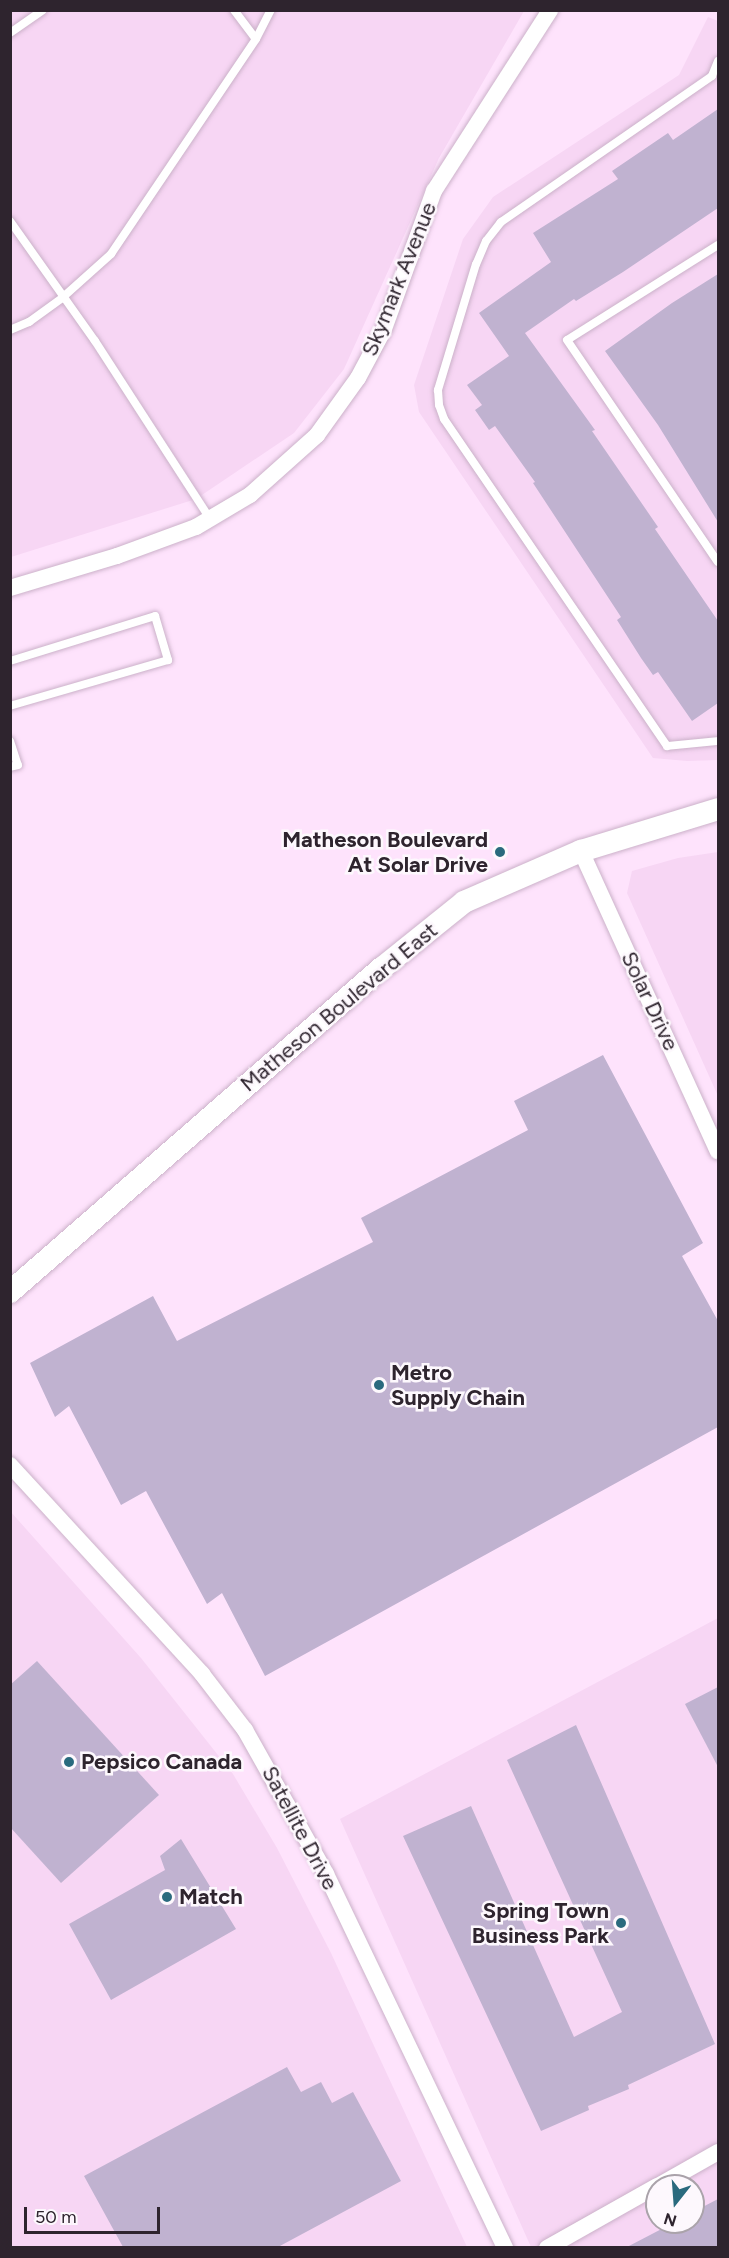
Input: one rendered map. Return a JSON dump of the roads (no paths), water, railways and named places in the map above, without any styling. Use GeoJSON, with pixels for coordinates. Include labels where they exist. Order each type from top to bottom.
{"type":"FeatureCollection","features":[{"type":"Feature","properties":{"kind":"street","name":"Skymark Avenue"},"geometry":{"type":"LineString","coordinates":[[10,588],[117,556],[210,519],[249,495],[317,435],[358,378],[384,329],[434,191],[550,10]]}},
{"type":"Feature","properties":{"kind":"street","name":"Matheson Boulevard East"},"geometry":{"type":"LineString","coordinates":[[10,1292],[382,968],[464,902],[581,851],[718,810]]}},
{"type":"Feature","properties":{"kind":"street","name":"Solar Drive"},"geometry":{"type":"LineString","coordinates":[[581,851],[718,1151]]}},
{"type":"Feature","properties":{"kind":"street","name":"Satellite Drive"},"geometry":{"type":"LineString","coordinates":[[10,1465],[202,1674],[245,1730],[326,1874],[505,2247]]}},
{"type":"Feature","properties":{"kind":"street"},"geometry":{"type":"LineString","coordinates":[[679,2174],[718,2152]]}},
{"type":"Feature","properties":{"kind":"street"},"geometry":{"type":"LineString","coordinates":[[547,2247],[645,2193]]}},
{"type":"Feature","properties":{"kind":"lane"},"geometry":{"type":"LineString","coordinates":[[10,33],[43,10]]}},
{"type":"Feature","properties":{"kind":"lane"},"geometry":{"type":"LineString","coordinates":[[234,10],[256,39]]}},
{"type":"Feature","properties":{"kind":"lane"},"geometry":{"type":"LineString","coordinates":[[10,330],[29,322],[62,298],[111,254],[256,39],[271,10]]}},
{"type":"Feature","properties":{"kind":"lane"},"geometry":{"type":"LineString","coordinates":[[718,61],[712,76],[501,222],[486,241],[476,264],[438,390],[439,405],[444,419],[667,747],[718,741]]}},
{"type":"Feature","properties":{"kind":"lane"},"geometry":{"type":"LineString","coordinates":[[10,221],[94,341],[210,519]]}},
{"type":"Feature","properties":{"kind":"lane"},"geometry":{"type":"LineString","coordinates":[[718,244],[567,340],[718,562]]}},
{"type":"Feature","properties":{"kind":"lane"},"geometry":{"type":"LineString","coordinates":[[10,662],[155,616],[168,660],[10,706]]}},
{"type":"Feature","properties":{"kind":"lane"},"geometry":{"type":"LineString","coordinates":[[10,741],[18,765],[10,767]]}},
{"type":"Feature","properties":{"kind":"place","name":"Matheson Boulevard At Solar Drive"},"geometry":{"type":"Point","coordinates":[500,852]}},
{"type":"Feature","properties":{"kind":"place","name":"Metro Supply Chain"},"geometry":{"type":"Point","coordinates":[379,1385]}},
{"type":"Feature","properties":{"kind":"place","name":"Pepsico Canada"},"geometry":{"type":"Point","coordinates":[69,1762]}},
{"type":"Feature","properties":{"kind":"place","name":"Match"},"geometry":{"type":"Point","coordinates":[167,1897]}},
{"type":"Feature","properties":{"kind":"place","name":"Spring Town Business Park"},"geometry":{"type":"Point","coordinates":[621,1923]}}]}
